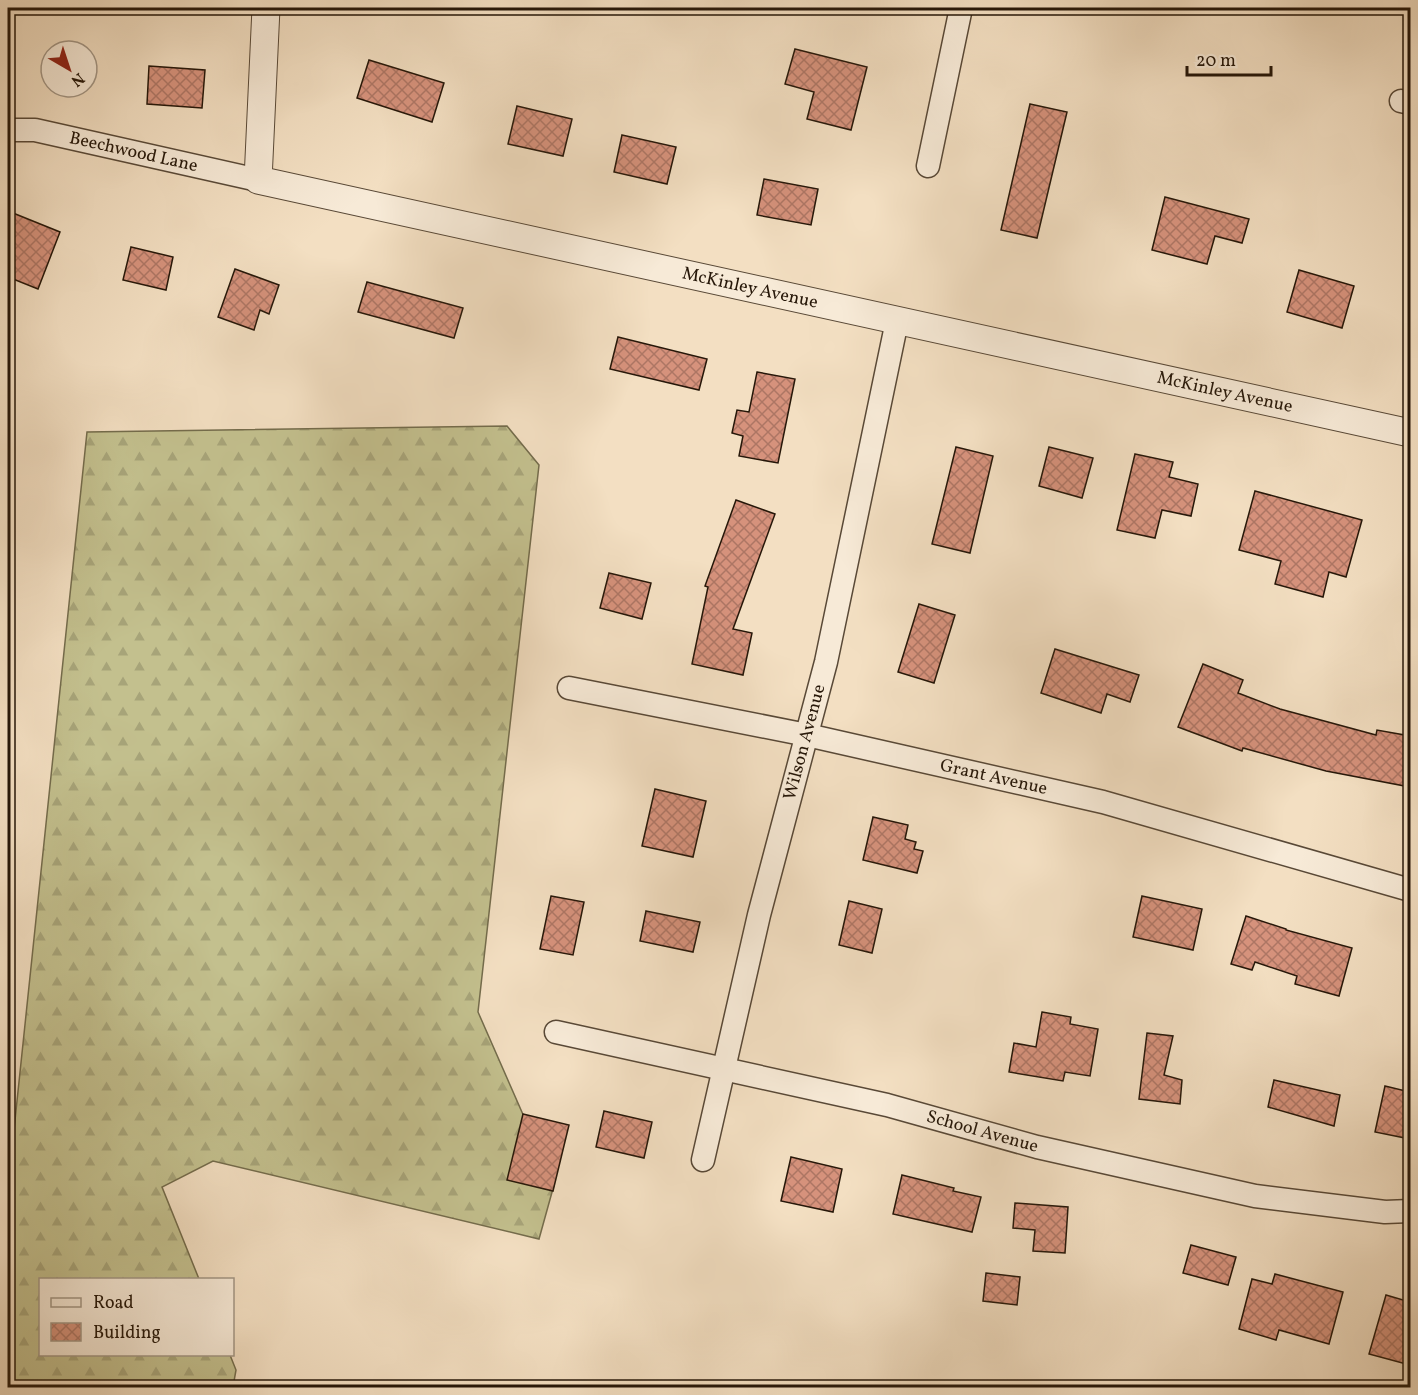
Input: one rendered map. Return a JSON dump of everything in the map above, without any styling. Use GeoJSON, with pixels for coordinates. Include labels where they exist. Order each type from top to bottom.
{"type":"FeatureCollection","features":[{"type":"Feature","properties":{"kind":"street"},"geometry":{"type":"LineString","coordinates":[[258,180],[266,8]]}},
{"type":"Feature","properties":{"kind":"street"},"geometry":{"type":"LineString","coordinates":[[928,166],[961,8]]}},
{"type":"Feature","properties":{"kind":"street","name":"Beechwood Lane"},"geometry":{"type":"LineString","coordinates":[[8,130],[35,130],[258,180]]}},
{"type":"Feature","properties":{"kind":"street","name":"McKinley Avenue"},"geometry":{"type":"LineString","coordinates":[[258,180],[1410,433]]}},
{"type":"Feature","properties":{"kind":"street","name":"Wilson Avenue"},"geometry":{"type":"LineString","coordinates":[[703,1160],[759,915],[826,662],[897,321]]}},
{"type":"Feature","properties":{"kind":"street","name":"Grant Avenue"},"geometry":{"type":"LineString","coordinates":[[569,688],[807,735],[1103,802],[1410,890]]}},
{"type":"Feature","properties":{"kind":"street","name":"School Avenue"},"geometry":{"type":"LineString","coordinates":[[556,1032],[887,1105],[1037,1147],[1255,1196],[1385,1212],[1410,1210]]}},
{"type":"Feature","properties":{"kind":"green space"},"geometry":{"type":"Polygon","coordinates":[[[507,426],[539,465],[478,1012],[554,1185],[539,1239],[213,1161],[162,1187],[199,1278],[39,1278],[39,1356],[230,1356],[236,1370],[233,1387],[8,1388],[8,1187],[87,432],[507,426]]]}},
{"type":"Feature","properties":{"kind":"building"},"geometry":{"type":"Polygon","coordinates":[[[795,49],[867,67],[851,130],[807,119],[814,92],[785,84],[795,49]]]}},
{"type":"Feature","properties":{"kind":"building"},"geometry":{"type":"Polygon","coordinates":[[[369,60],[444,83],[432,122],[357,98],[369,60]]]}},
{"type":"Feature","properties":{"kind":"building"},"geometry":{"type":"Polygon","coordinates":[[[149,66],[205,70],[202,108],[147,104],[149,66]]]}},
{"type":"Feature","properties":{"kind":"building"},"geometry":{"type":"Polygon","coordinates":[[[1030,104],[1067,112],[1037,238],[1001,230],[1030,104]]]}},
{"type":"Feature","properties":{"kind":"building"},"geometry":{"type":"Polygon","coordinates":[[[517,106],[572,119],[563,156],[508,144],[517,106]]]}},
{"type":"Feature","properties":{"kind":"building"},"geometry":{"type":"Polygon","coordinates":[[[622,135],[676,147],[667,184],[614,172],[622,135]]]}},
{"type":"Feature","properties":{"kind":"building"},"geometry":{"type":"Polygon","coordinates":[[[764,179],[818,189],[811,225],[757,215],[764,179]]]}},
{"type":"Feature","properties":{"kind":"building"},"geometry":{"type":"Polygon","coordinates":[[[1165,197],[1249,219],[1242,243],[1215,236],[1207,264],[1152,250],[1165,197]]]}},
{"type":"Feature","properties":{"kind":"building"},"geometry":{"type":"Polygon","coordinates":[[[8,211],[60,232],[38,289],[8,277],[8,211]]]}},
{"type":"Feature","properties":{"kind":"building"},"geometry":{"type":"Polygon","coordinates":[[[131,247],[173,257],[166,290],[123,280],[131,247]]]}},
{"type":"Feature","properties":{"kind":"building"},"geometry":{"type":"Polygon","coordinates":[[[235,269],[279,285],[269,314],[260,310],[254,330],[218,317],[235,269]]]}},
{"type":"Feature","properties":{"kind":"building"},"geometry":{"type":"Polygon","coordinates":[[[1299,270],[1354,286],[1342,328],[1287,312],[1299,270]]]}},
{"type":"Feature","properties":{"kind":"building"},"geometry":{"type":"Polygon","coordinates":[[[367,282],[463,308],[454,338],[358,312],[367,282]]]}},
{"type":"Feature","properties":{"kind":"building"},"geometry":{"type":"Polygon","coordinates":[[[618,337],[707,359],[699,390],[610,369],[618,337]]]}},
{"type":"Feature","properties":{"kind":"building"},"geometry":{"type":"Polygon","coordinates":[[[757,372],[795,379],[778,463],[739,456],[743,436],[732,433],[737,410],[749,412],[757,372]]]}},
{"type":"Feature","properties":{"kind":"building"},"geometry":{"type":"Polygon","coordinates":[[[956,447],[993,456],[970,553],[932,544],[956,447]]]}},
{"type":"Feature","properties":{"kind":"building"},"geometry":{"type":"Polygon","coordinates":[[[1049,447],[1093,458],[1082,498],[1039,486],[1049,447]]]}},
{"type":"Feature","properties":{"kind":"building"},"geometry":{"type":"Polygon","coordinates":[[[1135,454],[1173,462],[1169,477],[1198,484],[1191,516],[1162,510],[1155,538],[1117,530],[1135,454]]]}},
{"type":"Feature","properties":{"kind":"building"},"geometry":{"type":"Polygon","coordinates":[[[1255,491],[1362,520],[1346,577],[1329,572],[1323,597],[1275,584],[1281,561],[1239,550],[1255,491]]]}},
{"type":"Feature","properties":{"kind":"building"},"geometry":{"type":"Polygon","coordinates":[[[736,500],[775,514],[733,629],[752,633],[743,675],[692,664],[708,587],[705,586],[736,500]]]}},
{"type":"Feature","properties":{"kind":"building"},"geometry":{"type":"Polygon","coordinates":[[[609,573],[651,583],[642,619],[600,608],[609,573]]]}},
{"type":"Feature","properties":{"kind":"building"},"geometry":{"type":"Polygon","coordinates":[[[919,604],[955,615],[934,683],[898,672],[919,604]]]}},
{"type":"Feature","properties":{"kind":"building"},"geometry":{"type":"Polygon","coordinates":[[[1055,649],[1139,675],[1130,702],[1107,694],[1101,713],[1041,693],[1055,649]]]}},
{"type":"Feature","properties":{"kind":"building"},"geometry":{"type":"Polygon","coordinates":[[[1203,664],[1243,680],[1238,693],[1280,709],[1376,735],[1377,730],[1410,736],[1410,787],[1326,771],[1243,748],[1242,751],[1178,727],[1203,664]]]}},
{"type":"Feature","properties":{"kind":"building"},"geometry":{"type":"Polygon","coordinates":[[[655,789],[706,801],[693,857],[642,846],[655,789]]]}},
{"type":"Feature","properties":{"kind":"building"},"geometry":{"type":"Polygon","coordinates":[[[873,817],[908,825],[905,839],[916,842],[914,849],[923,851],[917,873],[863,860],[873,817]]]}},
{"type":"Feature","properties":{"kind":"building"},"geometry":{"type":"Polygon","coordinates":[[[551,896],[584,902],[573,955],[540,949],[551,896]]]}},
{"type":"Feature","properties":{"kind":"building"},"geometry":{"type":"Polygon","coordinates":[[[1142,896],[1202,909],[1193,950],[1133,937],[1142,896]]]}},
{"type":"Feature","properties":{"kind":"building"},"geometry":{"type":"Polygon","coordinates":[[[849,901],[882,909],[872,953],[839,945],[849,901]]]}},
{"type":"Feature","properties":{"kind":"building"},"geometry":{"type":"Polygon","coordinates":[[[646,911],[700,922],[693,952],[640,941],[646,911]]]}},
{"type":"Feature","properties":{"kind":"building"},"geometry":{"type":"Polygon","coordinates":[[[1246,916],[1286,930],[1352,948],[1339,996],[1295,984],[1297,976],[1255,962],[1252,970],[1231,964],[1246,916]]]}},
{"type":"Feature","properties":{"kind":"building"},"geometry":{"type":"Polygon","coordinates":[[[1042,1012],[1071,1017],[1070,1024],[1098,1029],[1090,1076],[1065,1072],[1063,1081],[1009,1072],[1014,1043],[1036,1047],[1042,1012]]]}},
{"type":"Feature","properties":{"kind":"building"},"geometry":{"type":"Polygon","coordinates":[[[1147,1033],[1173,1036],[1164,1075],[1182,1080],[1180,1104],[1139,1099],[1147,1033]]]}},
{"type":"Feature","properties":{"kind":"building"},"geometry":{"type":"Polygon","coordinates":[[[1274,1080],[1340,1095],[1334,1126],[1268,1107],[1274,1080]]]}},
{"type":"Feature","properties":{"kind":"building"},"geometry":{"type":"Polygon","coordinates":[[[1385,1086],[1410,1092],[1410,1139],[1375,1132],[1385,1086]]]}},
{"type":"Feature","properties":{"kind":"building"},"geometry":{"type":"Polygon","coordinates":[[[604,1111],[652,1122],[644,1158],[596,1147],[604,1111]]]}},
{"type":"Feature","properties":{"kind":"building"},"geometry":{"type":"Polygon","coordinates":[[[523,1114],[569,1125],[553,1191],[507,1180],[523,1114]]]}},
{"type":"Feature","properties":{"kind":"building"},"geometry":{"type":"Polygon","coordinates":[[[791,1157],[842,1169],[833,1212],[781,1201],[791,1157]]]}},
{"type":"Feature","properties":{"kind":"building"},"geometry":{"type":"Polygon","coordinates":[[[902,1175],[981,1197],[972,1232],[893,1214],[902,1175]]]}},
{"type":"Feature","properties":{"kind":"building"},"geometry":{"type":"Polygon","coordinates":[[[1015,1203],[1068,1207],[1065,1253],[1033,1251],[1035,1230],[1013,1228],[1015,1203]]]}},
{"type":"Feature","properties":{"kind":"building"},"geometry":{"type":"Polygon","coordinates":[[[1191,1245],[1236,1257],[1228,1285],[1183,1273],[1191,1245]]]}},
{"type":"Feature","properties":{"kind":"building"},"geometry":{"type":"Polygon","coordinates":[[[986,1273],[1020,1277],[1017,1305],[983,1301],[986,1273]]]}},
{"type":"Feature","properties":{"kind":"building"},"geometry":{"type":"Polygon","coordinates":[[[1275,1274],[1343,1292],[1329,1344],[1279,1330],[1276,1340],[1239,1329],[1252,1279],[1272,1284],[1275,1274]]]}},
{"type":"Feature","properties":{"kind":"building"},"geometry":{"type":"Polygon","coordinates":[[[1386,1295],[1410,1302],[1410,1365],[1369,1354],[1386,1295]]]}}]}
